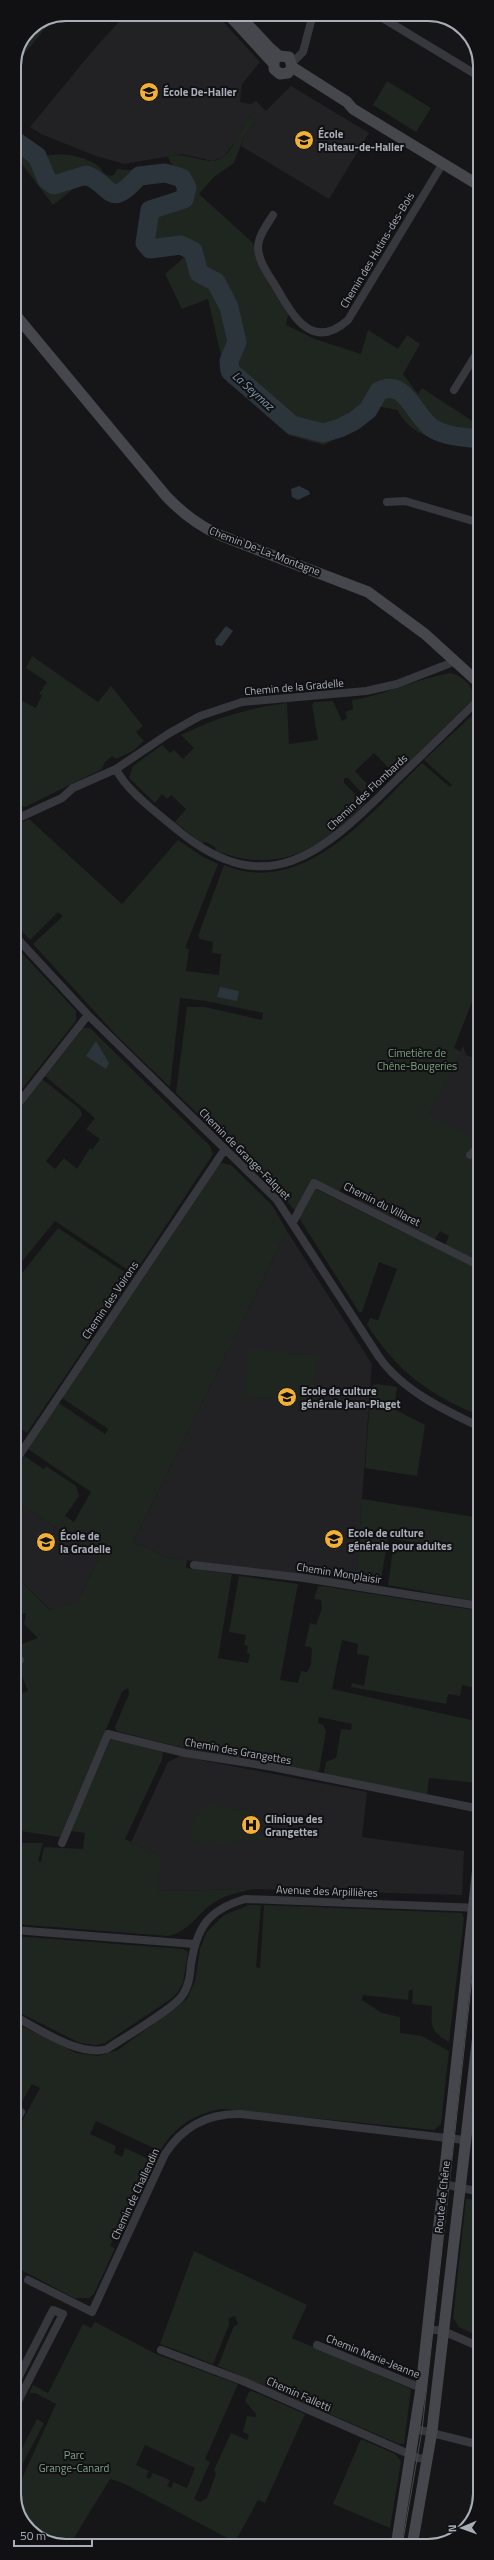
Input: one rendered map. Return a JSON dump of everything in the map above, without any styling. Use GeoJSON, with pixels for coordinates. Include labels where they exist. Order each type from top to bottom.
{"type":"FeatureCollection","features":[{"type":"Feature","properties":{"kind":"main road"},"geometry":{"type":"LineString","coordinates":[[235,21],[276,59]]}},
{"type":"Feature","properties":{"kind":"main road"},"geometry":{"type":"LineString","coordinates":[[244,21],[276,59],[277,73],[290,68]]}},
{"type":"Feature","properties":{"kind":"main road"},"geometry":{"type":"LineString","coordinates":[[276,59],[289,57],[290,68],[338,104],[353,109],[473,182]]}},
{"type":"Feature","properties":{"kind":"main road","name":"Chemin De-La-Montagne"},"geometry":{"type":"LineString","coordinates":[[21,321],[166,496],[183,513],[209,530],[222,536],[368,592],[408,620],[473,677]]}},
{"type":"Feature","properties":{"kind":"main road","name":"Route de Chêne"},"geometry":{"type":"LineString","coordinates":[[397,2539],[416,2429],[449,2138],[465,1971],[473,1925]]}},
{"type":"Feature","properties":{"kind":"main road","name":"Route de Chêne"},"geometry":{"type":"LineString","coordinates":[[413,2539],[432,2431],[473,2071]]}},
{"type":"Feature","properties":{"kind":"street"},"geometry":{"type":"LineString","coordinates":[[290,68],[303,52],[311,21]]}},
{"type":"Feature","properties":{"kind":"street"},"geometry":{"type":"LineString","coordinates":[[388,21],[473,73]]}},
{"type":"Feature","properties":{"kind":"street","name":"Chemin des Hutins-des-Bois"},"geometry":{"type":"LineString","coordinates":[[273,215],[259,243],[263,265],[297,320],[312,331],[330,331],[348,320],[443,163]]}},
{"type":"Feature","properties":{"kind":"street"},"geometry":{"type":"LineString","coordinates":[[454,390],[473,359]]}},
{"type":"Feature","properties":{"kind":"street"},"geometry":{"type":"LineString","coordinates":[[387,502],[405,500],[473,521]]}},
{"type":"Feature","properties":{"kind":"street","name":"Chemin de la Gradelle"},"geometry":{"type":"LineString","coordinates":[[21,817],[62,798],[73,788],[116,769],[168,734],[200,716],[242,702],[366,691],[397,684],[456,661]]}},
{"type":"Feature","properties":{"kind":"street","name":"Chemin des Flombards"},"geometry":{"type":"LineString","coordinates":[[116,769],[121,780],[173,826],[207,852],[248,865],[277,865],[311,854],[349,827],[473,705]]}},
{"type":"Feature","properties":{"kind":"street","name":"Chemin de Grange-Falquet"},"geometry":{"type":"LineString","coordinates":[[21,943],[88,1015],[263,1185],[293,1222],[390,1372],[434,1403],[473,1423]]}},
{"type":"Feature","properties":{"kind":"street"},"geometry":{"type":"LineString","coordinates":[[21,1100],[88,1015]]}},
{"type":"Feature","properties":{"kind":"street","name":"Chemin des Voirons"},"geometry":{"type":"LineString","coordinates":[[21,1453],[225,1149]]}},
{"type":"Feature","properties":{"kind":"street"},"geometry":{"type":"LineString","coordinates":[[470,1155],[473,1152]]}},
{"type":"Feature","properties":{"kind":"street","name":"Chemin du Villaret"},"geometry":{"type":"LineString","coordinates":[[293,1222],[314,1183],[473,1262]]}},
{"type":"Feature","properties":{"kind":"street","name":"Chemin Monplaisir"},"geometry":{"type":"LineString","coordinates":[[194,1565],[304,1578],[473,1605]]}},
{"type":"Feature","properties":{"kind":"street","name":"Chemin des Grangettes"},"geometry":{"type":"LineString","coordinates":[[62,1843],[108,1734],[185,1753],[273,1767],[473,1808]]}},
{"type":"Feature","properties":{"kind":"street","name":"Avenue des Arpillières"},"geometry":{"type":"LineString","coordinates":[[21,2020],[77,2048],[97,2052],[107,2049],[181,1998],[188,1984],[194,1944],[206,1920],[226,1904],[245,1899],[473,1908]]}},
{"type":"Feature","properties":{"kind":"street"},"geometry":{"type":"LineString","coordinates":[[21,1931],[194,1944]]}},
{"type":"Feature","properties":{"kind":"street"},"geometry":{"type":"LineString","coordinates":[[465,1971],[473,1972]]}},
{"type":"Feature","properties":{"kind":"street","name":"Chemin de Challendin"},"geometry":{"type":"LineString","coordinates":[[28,2280],[92,2312],[165,2154],[178,2136],[204,2119],[228,2114],[241,2114],[464,2140]]}},
{"type":"Feature","properties":{"kind":"street"},"geometry":{"type":"LineString","coordinates":[[444,2184],[473,2190]]}},
{"type":"Feature","properties":{"kind":"street"},"geometry":{"type":"LineString","coordinates":[[21,2372],[53,2310],[63,2314],[21,2395]]}},
{"type":"Feature","properties":{"kind":"street"},"geometry":{"type":"LineString","coordinates":[[428,2328],[443,2331],[473,2344]]}},
{"type":"Feature","properties":{"kind":"street","name":"Chemin Marie-Jeanne"},"geometry":{"type":"LineString","coordinates":[[317,2345],[407,2384],[421,2388]]}},
{"type":"Feature","properties":{"kind":"street","name":"Chemin Falletti"},"geometry":{"type":"LineString","coordinates":[[161,2350],[243,2381],[412,2455],[428,2459]]}},
{"type":"Feature","properties":{"kind":"street"},"geometry":{"type":"LineString","coordinates":[[416,2429],[432,2431],[473,2443]]}},
{"type":"Feature","properties":{"kind":"shaded area","name":"École De-Haller"},"geometry":{"type":"Polygon","coordinates":[[[120,21],[222,21],[260,62],[242,84],[240,102],[251,104],[256,101],[266,111],[291,86],[369,133],[329,199],[241,146],[245,134],[257,121],[248,116],[239,138],[223,157],[213,161],[182,154],[124,164],[96,156],[41,134],[30,127],[95,48],[120,21]]]}},
{"type":"Feature","properties":{"kind":"shaded area"},"geometry":{"type":"Polygon","coordinates":[[[299,486],[309,491],[310,494],[298,500],[292,497],[291,489],[299,486]]]}},
{"type":"Feature","properties":{"kind":"shaded area"},"geometry":{"type":"Polygon","coordinates":[[[226,626],[233,631],[222,646],[216,645],[215,640],[226,626]]]}},
{"type":"Feature","properties":{"kind":"shaded area"},"geometry":{"type":"Polygon","coordinates":[[[220,987],[239,991],[237,1001],[217,997],[220,987]]]}},
{"type":"Feature","properties":{"kind":"shaded area"},"geometry":{"type":"Polygon","coordinates":[[[96,1041],[109,1063],[106,1069],[86,1056],[96,1041]]]}},
{"type":"Feature","properties":{"kind":"shaded area"},"geometry":{"type":"Polygon","coordinates":[[[463,1046],[466,1055],[473,1058],[473,1158],[464,1154],[467,1153],[429,1115],[463,1046]]]}},
{"type":"Feature","properties":{"kind":"shaded area","name":"Ecole de culture générale Jean-Piaget"},"geometry":{"type":"Polygon","coordinates":[[[287,1231],[372,1364],[356,1581],[169,1558],[133,1542],[287,1231]]]}},
{"type":"Feature","properties":{"kind":"shaded area","name":"École de la Gradelle"},"geometry":{"type":"Polygon","coordinates":[[[21,1504],[99,1557],[78,1601],[51,1610],[21,1581],[21,1504]]]}},
{"type":"Feature","properties":{"kind":"shaded area","name":"Clinique des Grangettes"},"geometry":{"type":"Polygon","coordinates":[[[180,1756],[367,1792],[362,1837],[464,1851],[462,1895],[252,1889],[157,1891],[156,1853],[131,1842],[168,1762],[180,1756]]]}},
{"type":"Feature","properties":{"kind":"green space"},"geometry":{"type":"Polygon","coordinates":[[[48,24],[22,57],[24,49],[34,34],[48,24]]]}},
{"type":"Feature","properties":{"kind":"green space"},"geometry":{"type":"Polygon","coordinates":[[[387,81],[431,108],[416,132],[373,105],[387,81]]]}},
{"type":"Feature","properties":{"kind":"green space"},"geometry":{"type":"Polygon","coordinates":[[[248,116],[257,121],[245,134],[234,163],[214,177],[199,194],[253,243],[259,265],[288,315],[286,325],[315,339],[361,354],[368,330],[398,349],[407,335],[420,344],[403,374],[418,394],[422,388],[473,421],[473,448],[434,439],[424,435],[405,421],[397,410],[377,406],[362,425],[324,445],[288,435],[287,427],[227,382],[208,299],[182,309],[165,274],[188,254],[185,242],[173,241],[151,245],[149,238],[151,216],[154,209],[163,206],[177,206],[186,201],[190,195],[188,183],[173,166],[168,156],[180,155],[210,161],[217,160],[229,151],[243,129],[248,116]]]}},
{"type":"Feature","properties":{"kind":"green space"},"geometry":{"type":"Polygon","coordinates":[[[21,136],[43,157],[50,155],[70,155],[97,165],[104,173],[110,176],[114,175],[117,169],[138,171],[137,174],[118,189],[108,188],[99,195],[90,186],[77,186],[53,205],[21,163],[21,136]]]}},
{"type":"Feature","properties":{"kind":"green space"},"geometry":{"type":"Polygon","coordinates":[[[32,656],[98,702],[111,686],[143,726],[136,732],[144,741],[133,751],[116,759],[112,756],[105,762],[102,769],[25,807],[21,806],[21,700],[36,708],[42,695],[39,694],[47,682],[26,668],[32,656]]]}},
{"type":"Feature","properties":{"kind":"green space"},"geometry":{"type":"Polygon","coordinates":[[[450,673],[464,679],[472,691],[472,700],[396,775],[374,753],[355,771],[369,786],[362,793],[348,778],[344,778],[344,783],[365,804],[332,834],[315,845],[280,859],[261,860],[239,858],[216,851],[215,847],[206,842],[201,843],[175,822],[186,809],[171,795],[167,799],[162,794],[155,803],[129,778],[133,766],[162,745],[170,753],[174,750],[183,759],[194,748],[181,735],[219,719],[246,711],[287,703],[289,744],[318,740],[312,705],[314,702],[333,701],[342,721],[347,718],[345,712],[353,709],[352,700],[377,695],[425,679],[450,673]]]}},
{"type":"Feature","properties":{"kind":"green space","name":"Cimetière de Chêne-Bougeries"},"geometry":{"type":"Polygon","coordinates":[[[473,714],[473,999],[454,1048],[461,1052],[429,1115],[473,1138],[473,1143],[468,1153],[465,1154],[473,1158],[473,1259],[445,1245],[449,1236],[440,1231],[435,1239],[358,1201],[363,1190],[345,1181],[339,1192],[313,1179],[296,1212],[278,1191],[176,1093],[187,1007],[205,1007],[262,1020],[263,1013],[206,1001],[180,998],[170,1087],[117,1036],[33,944],[63,916],[58,912],[30,940],[21,930],[21,823],[29,819],[122,904],[178,840],[203,857],[218,864],[185,948],[189,949],[186,971],[219,975],[221,954],[212,953],[213,942],[200,939],[198,936],[224,865],[254,872],[282,870],[309,860],[335,845],[359,825],[422,763],[450,787],[452,785],[424,760],[473,714]]]}},
{"type":"Feature","properties":{"kind":"green space"},"geometry":{"type":"Polygon","coordinates":[[[21,952],[76,1011],[76,1021],[21,1090],[21,952]]]}},
{"type":"Feature","properties":{"kind":"green space"},"geometry":{"type":"Polygon","coordinates":[[[83,1028],[90,1028],[210,1146],[213,1154],[134,1274],[55,1221],[21,1262],[21,1107],[42,1079],[80,1109],[82,1115],[46,1161],[55,1169],[64,1158],[77,1169],[90,1148],[92,1150],[100,1139],[86,1129],[95,1118],[45,1076],[83,1028]]]}},
{"type":"Feature","properties":{"kind":"green space"},"geometry":{"type":"Polygon","coordinates":[[[222,1163],[231,1165],[272,1205],[287,1231],[133,1542],[169,1558],[187,1560],[186,1568],[232,1574],[218,1658],[248,1663],[250,1654],[247,1653],[248,1646],[244,1645],[246,1635],[229,1632],[239,1576],[298,1584],[280,1680],[298,1683],[301,1671],[307,1672],[311,1665],[312,1648],[305,1646],[310,1623],[316,1625],[322,1608],[321,1600],[314,1599],[318,1587],[322,1586],[473,1610],[473,1687],[462,1685],[460,1696],[448,1694],[446,1704],[351,1687],[352,1683],[364,1686],[369,1656],[357,1654],[358,1644],[342,1640],[332,1689],[473,1720],[473,1782],[429,1778],[427,1795],[326,1775],[324,1773],[326,1762],[336,1758],[341,1729],[351,1730],[352,1724],[319,1717],[318,1723],[323,1725],[326,1731],[319,1771],[316,1773],[235,1758],[235,1755],[228,1757],[171,1745],[117,1731],[115,1727],[129,1694],[128,1688],[122,1692],[60,1837],[21,1831],[21,1694],[28,1691],[21,1674],[21,1644],[38,1638],[24,1624],[26,1613],[21,1614],[21,1581],[50,1610],[78,1601],[99,1557],[21,1504],[21,1460],[24,1456],[44,1469],[46,1466],[76,1486],[79,1496],[65,1516],[74,1522],[91,1492],[28,1449],[59,1403],[105,1434],[108,1429],[62,1398],[218,1165],[222,1163]]]}},
{"type":"Feature","properties":{"kind":"green space"},"geometry":{"type":"Polygon","coordinates":[[[314,1188],[473,1267],[473,1413],[445,1399],[416,1380],[390,1356],[367,1325],[370,1318],[378,1320],[397,1269],[379,1262],[362,1312],[359,1312],[299,1218],[314,1188]]]}},
{"type":"Feature","properties":{"kind":"green space"},"geometry":{"type":"Polygon","coordinates":[[[58,1228],[132,1277],[27,1433],[21,1429],[21,1274],[58,1228]]]}},
{"type":"Feature","properties":{"kind":"green space"},"geometry":{"type":"Polygon","coordinates":[[[249,1348],[318,1356],[312,1404],[244,1396],[249,1348]]]}},
{"type":"Feature","properties":{"kind":"green space"},"geometry":{"type":"Polygon","coordinates":[[[377,1384],[397,1387],[394,1409],[425,1425],[417,1476],[365,1468],[371,1386],[377,1384]]]}},
{"type":"Feature","properties":{"kind":"green space"},"geometry":{"type":"Polygon","coordinates":[[[362,1499],[473,1517],[473,1601],[388,1585],[393,1549],[410,1551],[411,1542],[388,1538],[380,1585],[356,1581],[362,1499]]]}},
{"type":"Feature","properties":{"kind":"green space"},"geometry":{"type":"Polygon","coordinates":[[[114,1738],[163,1752],[162,1760],[125,1839],[156,1853],[162,1862],[157,1891],[252,1889],[232,1894],[218,1900],[187,1927],[176,1934],[168,1936],[21,1925],[21,1843],[43,1843],[38,1861],[41,1862],[44,1847],[83,1849],[85,1833],[71,1831],[110,1740],[114,1738]]]}},
{"type":"Feature","properties":{"kind":"green space"},"geometry":{"type":"Polygon","coordinates":[[[210,1805],[249,1811],[259,1823],[259,1834],[262,1837],[268,1836],[267,1841],[228,1842],[219,1845],[219,1841],[195,1843],[191,1834],[192,1824],[202,1806],[210,1805]]]}},
{"type":"Feature","properties":{"kind":"green space"},"geometry":{"type":"Polygon","coordinates":[[[249,1905],[261,1905],[256,1967],[260,1968],[264,1905],[462,1913],[464,1919],[449,2042],[438,2035],[433,2028],[432,2006],[412,2004],[413,1990],[409,1990],[408,2000],[363,1995],[362,2000],[382,2013],[400,2017],[400,2033],[422,2036],[449,2051],[441,2124],[434,2130],[222,2109],[203,2114],[186,2122],[172,2135],[160,2151],[96,2121],[90,2134],[116,2146],[114,2153],[122,2157],[125,2148],[155,2162],[119,2239],[113,2239],[110,2246],[115,2248],[94,2294],[89,2298],[74,2298],[21,2270],[21,2123],[40,2088],[32,2084],[21,2104],[21,2026],[76,2053],[98,2056],[118,2050],[187,1999],[195,1981],[200,1949],[206,1933],[224,1915],[249,1905]]]}},
{"type":"Feature","properties":{"kind":"green space"},"geometry":{"type":"Polygon","coordinates":[[[21,1937],[183,1949],[188,1952],[183,1983],[178,1992],[171,1999],[105,2043],[96,2045],[80,2043],[21,2014],[21,1937]]]}},
{"type":"Feature","properties":{"kind":"green space"},"geometry":{"type":"Polygon","coordinates":[[[466,2199],[473,2200],[473,2334],[459,2327],[453,2318],[466,2199]]]}},
{"type":"Feature","properties":{"kind":"green space"},"geometry":{"type":"Polygon","coordinates":[[[194,2251],[307,2305],[292,2338],[411,2389],[404,2444],[399,2444],[218,2366],[234,2326],[238,2324],[235,2316],[229,2318],[229,2325],[213,2364],[160,2344],[194,2251]]]}},
{"type":"Feature","properties":{"kind":"green space","name":"Parc Grange-Canard"},"geometry":{"type":"Polygon","coordinates":[[[95,2322],[156,2354],[238,2384],[205,2459],[210,2462],[194,2499],[200,2502],[207,2498],[216,2474],[214,2470],[231,2433],[247,2440],[249,2435],[243,2432],[247,2416],[256,2417],[256,2414],[245,2401],[249,2392],[252,2391],[305,2414],[265,2503],[258,2500],[237,2539],[229,2539],[123,2483],[110,2479],[73,2539],[63,2539],[49,2536],[36,2528],[30,2521],[23,2508],[21,2500],[21,2481],[56,2404],[35,2393],[29,2393],[33,2385],[48,2393],[83,2324],[91,2328],[95,2322]],[[145,2445],[136,2465],[149,2471],[146,2477],[150,2479],[153,2473],[170,2480],[167,2486],[171,2488],[174,2482],[187,2488],[195,2468],[145,2445]]]}},
{"type":"Feature","properties":{"kind":"green space"},"geometry":{"type":"Polygon","coordinates":[[[37,2419],[44,2423],[21,2467],[21,2450],[37,2419]]]}},
{"type":"Feature","properties":{"kind":"green space"},"geometry":{"type":"Polygon","coordinates":[[[361,2439],[395,2454],[401,2461],[390,2528],[333,2504],[361,2439]]]}},
{"type":"Feature","properties":{"kind":"green space"},"geometry":{"type":"Polygon","coordinates":[[[473,2486],[473,2500],[468,2515],[473,2486]]]}},
{"type":"Feature","properties":{"kind":"waterway","name":"La Seymaz"},"geometry":{"type":"LineString","coordinates":[[21,145],[37,156],[47,180],[54,185],[86,175],[95,179],[111,192],[116,194],[129,186],[139,176],[165,173],[182,178],[187,188],[184,199],[150,210],[145,243],[150,249],[181,245],[193,251],[199,273],[216,282],[229,307],[237,342],[229,361],[230,371],[292,425],[323,433],[340,428],[354,421],[368,410],[379,391],[388,388],[403,394],[426,422],[437,431],[455,436],[473,438]]}},
{"type":"Feature","properties":{"kind":"tram line"},"geometry":{"type":"LineString","coordinates":[[403,2539],[422,2430],[473,1968]]}},
{"type":"Feature","properties":{"kind":"place","name":"École De-Haller"},"geometry":{"type":"Point","coordinates":[149,92]}},
{"type":"Feature","properties":{"kind":"place","name":"École Plateau-de-Haller"},"geometry":{"type":"Point","coordinates":[304,140]}},
{"type":"Feature","properties":{"kind":"place","name":"Ecole de culture générale Jean-Piaget"},"geometry":{"type":"Point","coordinates":[287,1397]}},
{"type":"Feature","properties":{"kind":"place","name":"Ecole de culture générale pour adultes"},"geometry":{"type":"Point","coordinates":[334,1539]}},
{"type":"Feature","properties":{"kind":"place","name":"École de la Gradelle"},"geometry":{"type":"Point","coordinates":[46,1542]}},
{"type":"Feature","properties":{"kind":"place","name":"Clinique des Grangettes"},"geometry":{"type":"Point","coordinates":[251,1825]}}]}
